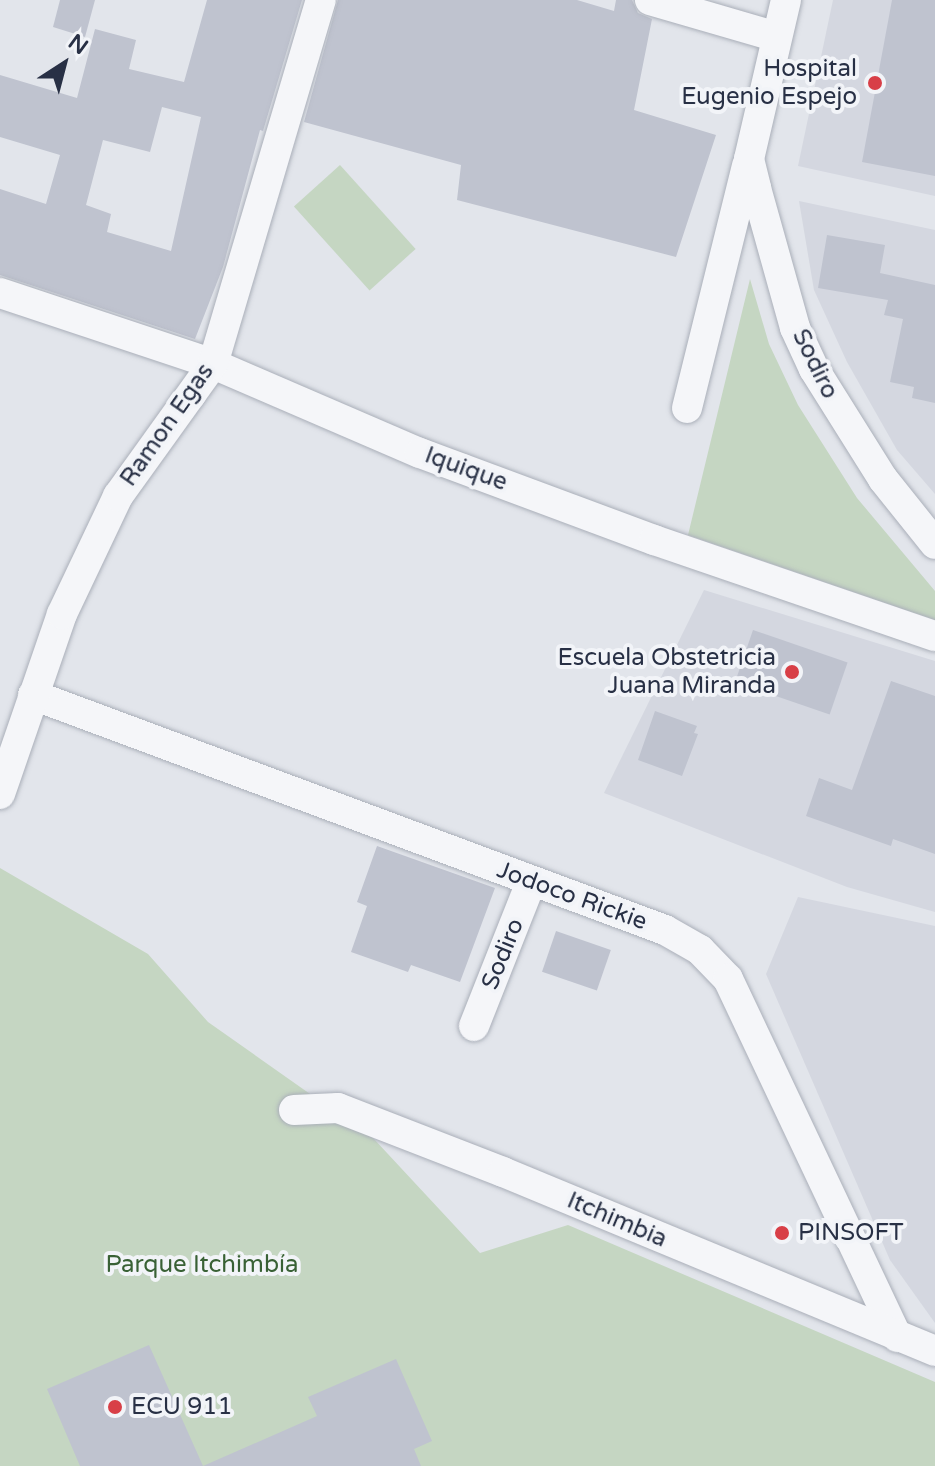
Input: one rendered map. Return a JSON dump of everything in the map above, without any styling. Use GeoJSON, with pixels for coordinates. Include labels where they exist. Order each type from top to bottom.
{"type":"FeatureCollection","features":[{"type":"Feature","properties":{"kind":"street","name":"Ramon Egas"},"geometry":{"type":"LineString","coordinates":[[0,794],[62,614],[118,496],[213,364],[321,0]]}},
{"type":"Feature","properties":{"kind":"street"},"geometry":{"type":"LineString","coordinates":[[650,0],[777,37]]}},
{"type":"Feature","properties":{"kind":"street","name":"Sodiro"},"geometry":{"type":"LineString","coordinates":[[687,408],[786,0]]}},
{"type":"Feature","properties":{"kind":"street","name":"Sodiro"},"geometry":{"type":"LineString","coordinates":[[749,159],[795,328],[814,369],[883,479],[935,544]]}},
{"type":"Feature","properties":{"kind":"street","name":"Iquique"},"geometry":{"type":"LineString","coordinates":[[0,293],[213,364],[420,453],[654,540],[935,636]]}},
{"type":"Feature","properties":{"kind":"street","name":"Jodoco Rickie"},"geometry":{"type":"LineString","coordinates":[[33,695],[665,930],[700,950],[728,979],[897,1337]]}},
{"type":"Feature","properties":{"kind":"street","name":"Sodiro"},"geometry":{"type":"LineString","coordinates":[[474,1026],[531,882]]}},
{"type":"Feature","properties":{"kind":"street","name":"Itchimbia"},"geometry":{"type":"LineString","coordinates":[[294,1110],[338,1108],[503,1172],[935,1351]]}},
{"type":"Feature","properties":{"kind":"shaded area","name":"Hospital Eugenio Espejo"},"geometry":{"type":"Polygon","coordinates":[[[833,0],[935,0],[935,196],[798,166],[833,0]]]}},
{"type":"Feature","properties":{"kind":"shaded area"},"geometry":{"type":"Polygon","coordinates":[[[799,201],[935,230],[935,494],[897,450],[847,362],[814,290],[799,201]]]}},
{"type":"Feature","properties":{"kind":"shaded area"},"geometry":{"type":"Polygon","coordinates":[[[704,590],[935,661],[935,912],[847,887],[604,793],[704,590]]]}},
{"type":"Feature","properties":{"kind":"shaded area"},"geometry":{"type":"Polygon","coordinates":[[[798,897],[935,926],[935,1323],[890,1260],[766,974],[798,897]]]}},
{"type":"Feature","properties":{"kind":"green space"},"geometry":{"type":"Polygon","coordinates":[[[340,165],[416,249],[370,290],[294,206],[340,165]]]}},
{"type":"Feature","properties":{"kind":"green space"},"geometry":{"type":"Polygon","coordinates":[[[750,279],[769,344],[798,405],[857,498],[935,591],[935,620],[688,535],[750,279]]]}},
{"type":"Feature","properties":{"kind":"green space","name":"Parque Itchimbía"},"geometry":{"type":"Polygon","coordinates":[[[0,868],[148,954],[208,1022],[374,1139],[480,1253],[568,1225],[935,1382],[935,1466],[0,1466],[0,868]]]}},
{"type":"Feature","properties":{"kind":"building"},"geometry":{"type":"Polygon","coordinates":[[[60,0],[95,0],[85,37],[53,27],[60,0]]]}},
{"type":"Feature","properties":{"kind":"building"},"geometry":{"type":"Polygon","coordinates":[[[207,0],[302,0],[263,131],[260,130],[223,267],[195,339],[0,275],[0,189],[46,204],[60,155],[0,137],[0,75],[77,98],[95,29],[136,40],[129,69],[184,82],[207,0]],[[162,107],[150,152],[103,140],[86,205],[111,214],[107,232],[171,251],[201,117],[162,107]]]}},
{"type":"Feature","properties":{"kind":"building"},"geometry":{"type":"Polygon","coordinates":[[[338,0],[577,0],[614,11],[616,0],[632,0],[638,13],[652,19],[634,110],[716,135],[676,257],[457,200],[461,165],[304,122],[338,0]]]}},
{"type":"Feature","properties":{"kind":"building"},"geometry":{"type":"Polygon","coordinates":[[[892,0],[935,0],[935,176],[862,162],[892,0]]]}},
{"type":"Feature","properties":{"kind":"building"},"geometry":{"type":"Polygon","coordinates":[[[827,235],[885,245],[880,273],[935,285],[935,403],[912,398],[914,387],[890,382],[903,319],[884,315],[888,300],[818,288],[827,235]]]}},
{"type":"Feature","properties":{"kind":"building","name":"Escuela Obstetricia Juana Miranda"},"geometry":{"type":"Polygon","coordinates":[[[753,630],[848,663],[830,715],[735,682],[753,630]]]}},
{"type":"Feature","properties":{"kind":"building"},"geometry":{"type":"Polygon","coordinates":[[[891,681],[935,696],[935,854],[893,839],[891,846],[806,816],[819,778],[852,790],[891,681]]]}},
{"type":"Feature","properties":{"kind":"building"},"geometry":{"type":"Polygon","coordinates":[[[655,711],[697,726],[694,733],[698,734],[682,776],[638,760],[655,711]]]}},
{"type":"Feature","properties":{"kind":"building"},"geometry":{"type":"Polygon","coordinates":[[[377,846],[495,888],[460,982],[411,965],[408,972],[351,952],[367,906],[357,902],[377,846]]]}},
{"type":"Feature","properties":{"kind":"building"},"geometry":{"type":"Polygon","coordinates":[[[556,931],[611,950],[597,991],[542,972],[556,931]]]}},
{"type":"Feature","properties":{"kind":"building"},"geometry":{"type":"Polygon","coordinates":[[[149,1345],[203,1466],[80,1466],[47,1389],[149,1345]]]}},
{"type":"Feature","properties":{"kind":"building"},"geometry":{"type":"Polygon","coordinates":[[[396,1359],[432,1441],[414,1449],[421,1466],[203,1466],[317,1416],[308,1397],[396,1359]]]}},
{"type":"Feature","properties":{"kind":"place","name":"Hospital Eugenio Espejo"},"geometry":{"type":"Point","coordinates":[875,83]}},
{"type":"Feature","properties":{"kind":"place","name":"Escuela Obstetricia Juana Miranda"},"geometry":{"type":"Point","coordinates":[792,672]}},
{"type":"Feature","properties":{"kind":"place","name":"PINSOFT"},"geometry":{"type":"Point","coordinates":[782,1233]}},
{"type":"Feature","properties":{"kind":"place","name":"ECU 911"},"geometry":{"type":"Point","coordinates":[115,1407]}}]}
